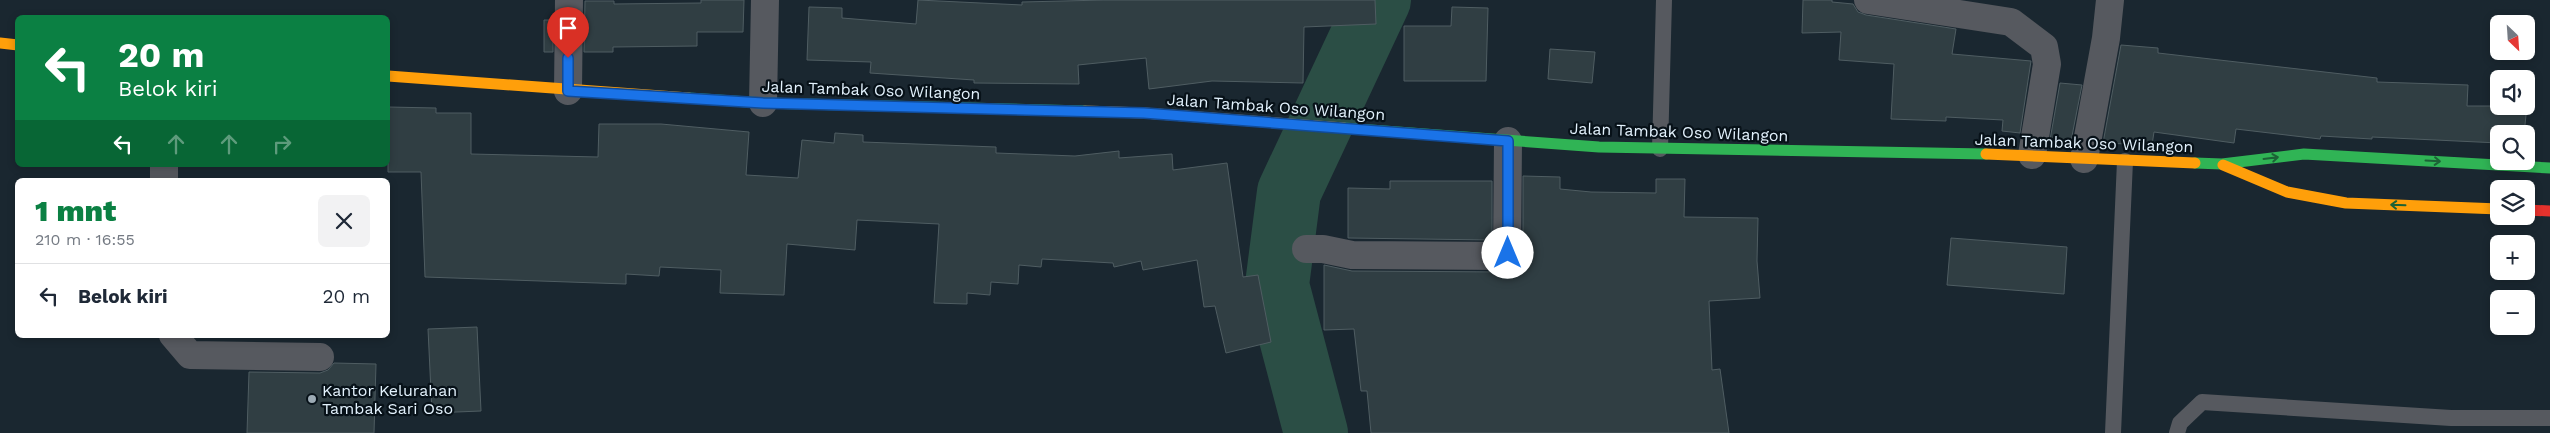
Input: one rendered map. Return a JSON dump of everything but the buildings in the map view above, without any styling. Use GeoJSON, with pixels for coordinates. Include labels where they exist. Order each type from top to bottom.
{"type":"FeatureCollection","features":[{"type":"Feature","properties":{"kind":"highway"},"geometry":{"type":"LineString","coordinates":[[0,43],[15,45]]}},
{"type":"Feature","properties":{"kind":"highway","name":"Jalan Tambak Oso Wilangon"},"geometry":{"type":"LineString","coordinates":[[390,76],[568,91],[763,103],[1144,113],[1508,141],[1660,149],[2032,155],[2125,161],[2222,164],[2304,154],[2550,168]]}},
{"type":"Feature","properties":{"kind":"highway","name":"Jalan Tambak Oso Wilangon"},"geometry":{"type":"LineString","coordinates":[[2222,164],[2287,192],[2346,203],[2490,209]]}},
{"type":"Feature","properties":{"kind":"highway"},"geometry":{"type":"LineString","coordinates":[[2535,210],[2550,211]]}},
{"type":"Feature","properties":{"kind":"street"},"geometry":{"type":"LineString","coordinates":[[568,91],[569,0]]}},
{"type":"Feature","properties":{"kind":"street"},"geometry":{"type":"LineString","coordinates":[[763,103],[765,0]]}},
{"type":"Feature","properties":{"kind":"street"},"geometry":{"type":"LineString","coordinates":[[1868,0],[2012,22],[2044,46],[2047,64],[2032,155]]}},
{"type":"Feature","properties":{"kind":"street"},"geometry":{"type":"LineString","coordinates":[[2084,159],[2106,38],[2110,0]]}},
{"type":"Feature","properties":{"kind":"street"},"geometry":{"type":"LineString","coordinates":[[1306,249],[1323,249],[1352,255],[1507,256],[1508,141]]}},
{"type":"Feature","properties":{"kind":"street"},"geometry":{"type":"LineString","coordinates":[[176,338],[190,355],[320,357]]}},
{"type":"Feature","properties":{"kind":"lane"},"geometry":{"type":"LineString","coordinates":[[1660,149],[1664,0]]}},
{"type":"Feature","properties":{"kind":"lane"},"geometry":{"type":"LineString","coordinates":[[2113,433],[2125,161]]}},
{"type":"Feature","properties":{"kind":"lane"},"geometry":{"type":"LineString","coordinates":[[2178,433],[2180,423],[2202,402],[2450,425],[2550,418]]}},
{"type":"Feature","properties":{"kind":"waterway"},"geometry":{"type":"LineString","coordinates":[[1316,433],[1277,285],[1289,192],[1379,0]]}},
{"type":"Feature","properties":{"kind":"traffic: fast"},"geometry":{"type":"LineString","coordinates":[[689,98],[763,103],[1085,111]]}},
{"type":"Feature","properties":{"kind":"traffic: fast"},"geometry":{"type":"LineString","coordinates":[[1344,128],[1599,147],[1986,154]]}},
{"type":"Feature","properties":{"kind":"traffic: fast"},"geometry":{"type":"LineString","coordinates":[[2195,163],[2222,164],[2304,154],[2550,168]]}},
{"type":"Feature","properties":{"kind":"traffic: slow"},"geometry":{"type":"LineString","coordinates":[[0,43],[15,45]]}},
{"type":"Feature","properties":{"kind":"traffic: slow"},"geometry":{"type":"LineString","coordinates":[[390,76],[689,98]]}},
{"type":"Feature","properties":{"kind":"traffic: slow"},"geometry":{"type":"LineString","coordinates":[[1085,111],[1144,113],[1344,128]]}},
{"type":"Feature","properties":{"kind":"traffic: slow"},"geometry":{"type":"LineString","coordinates":[[1986,154],[2195,163]]}},
{"type":"Feature","properties":{"kind":"traffic: slow"},"geometry":{"type":"LineString","coordinates":[[2223,165],[2287,192],[2346,203],[2490,209]]}},
{"type":"Feature","properties":{"kind":"traffic: jam"},"geometry":{"type":"LineString","coordinates":[[2535,210],[2550,211]]}},
{"type":"Feature","properties":{"kind":"place","name":"Kantor Kelurahan Tambak Sari Oso"},"geometry":{"type":"Point","coordinates":[312,399]}},
{"type":"Feature","properties":{"kind":"route"},"geometry":{"type":"LineString","coordinates":[[568,58],[568,91],[763,103],[1144,113],[1508,141],[1508,253]]}}]}
